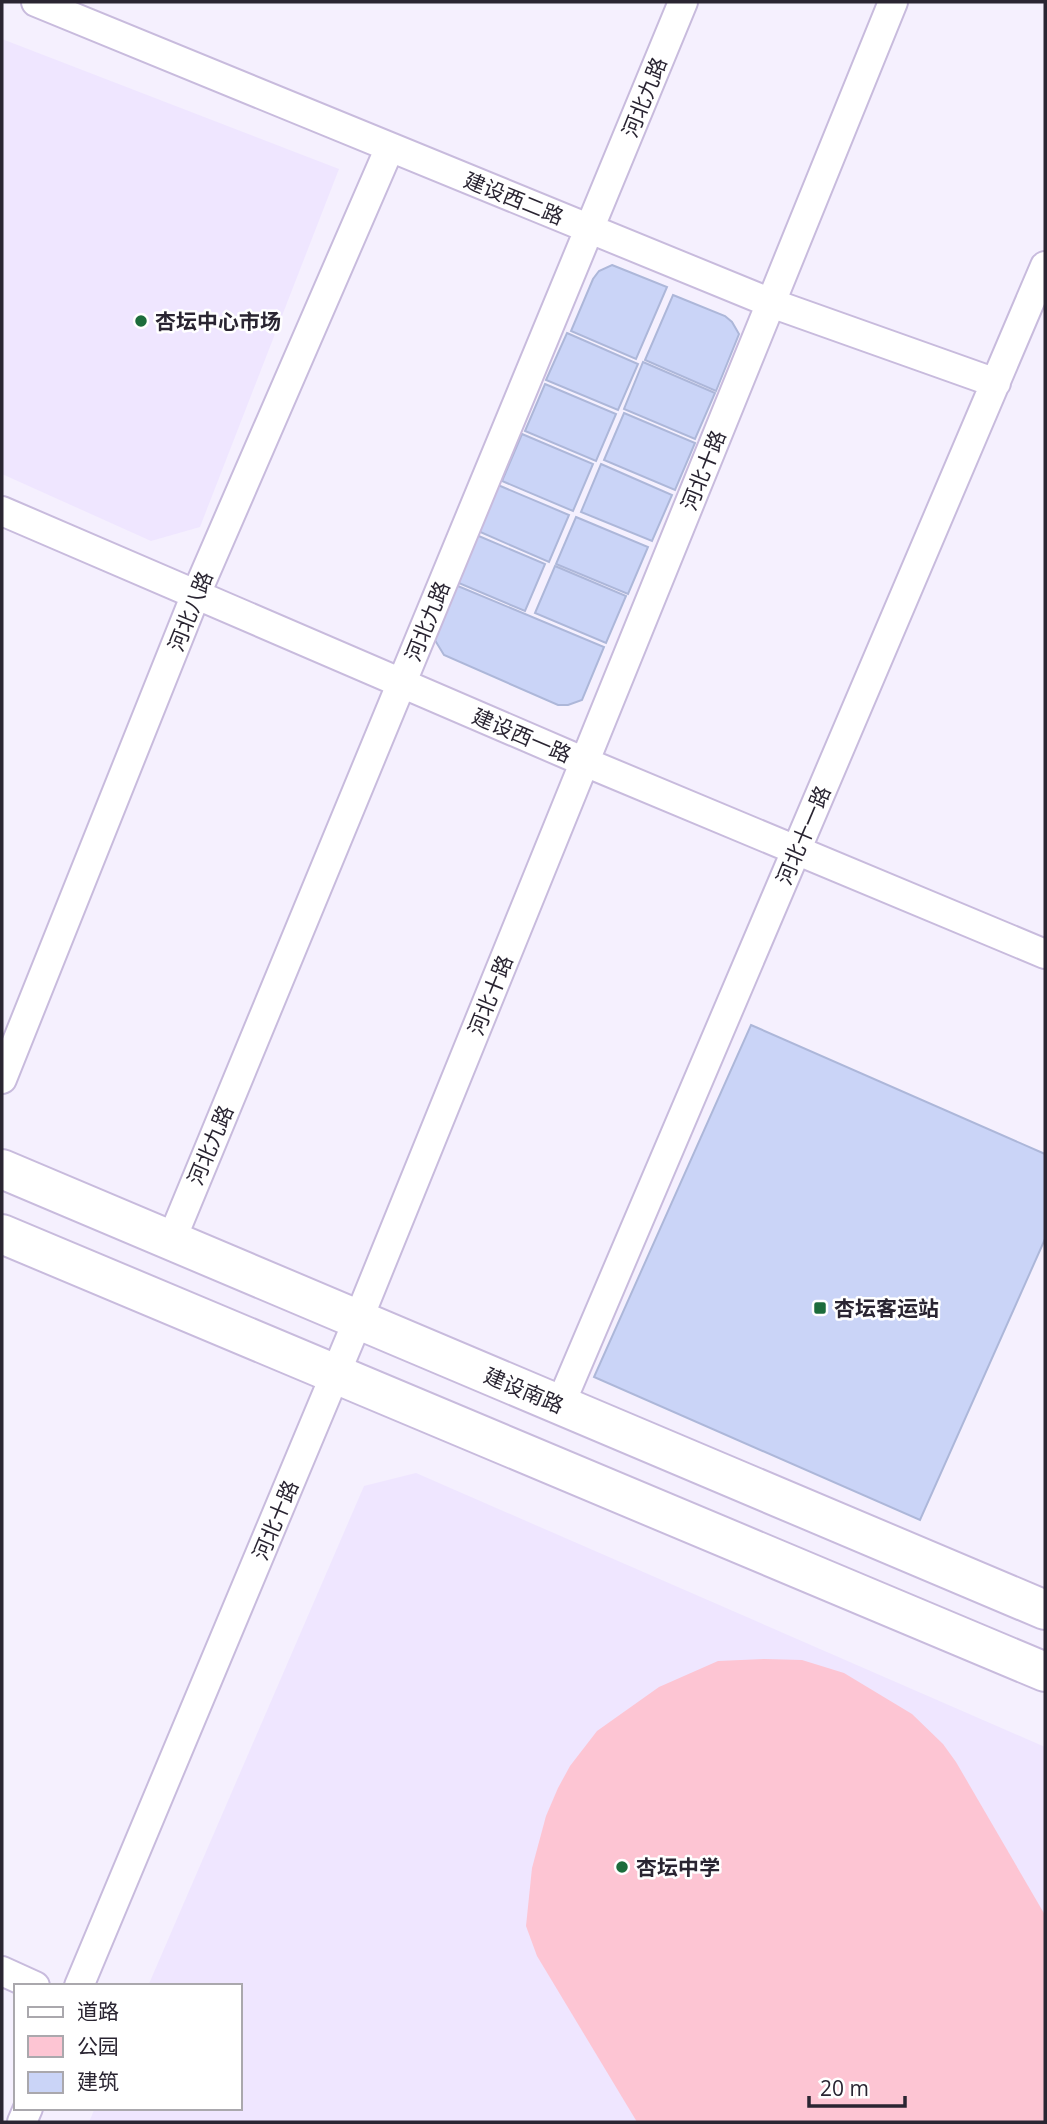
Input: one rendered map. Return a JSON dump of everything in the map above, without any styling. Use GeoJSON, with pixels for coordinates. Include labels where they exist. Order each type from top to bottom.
{"type":"FeatureCollection","features":[{"type":"Feature","properties":{"kind":"main road","name":"建设南路"},"geometry":{"type":"LineString","coordinates":[[2,1169],[1045,1610]]}},
{"type":"Feature","properties":{"kind":"main road"},"geometry":{"type":"LineString","coordinates":[[2,1234],[1045,1672]]}},
{"type":"Feature","properties":{"kind":"street","name":"建设西二路"},"geometry":{"type":"LineString","coordinates":[[36,2],[771,303],[996,383]]}},
{"type":"Feature","properties":{"kind":"street","name":"河北九路"},"geometry":{"type":"LineString","coordinates":[[171,1241],[683,2]]}},
{"type":"Feature","properties":{"kind":"street","name":"河北十路"},"geometry":{"type":"LineString","coordinates":[[80,1984],[336,1374],[893,2]]}},
{"type":"Feature","properties":{"kind":"street","name":"河北八路"},"geometry":{"type":"LineString","coordinates":[[2,1079],[196,594],[390,147]]}},
{"type":"Feature","properties":{"kind":"street","name":"河北十一路"},"geometry":{"type":"LineString","coordinates":[[560,1405],[1045,266]]}},
{"type":"Feature","properties":{"kind":"street","name":"建设西一路"},"geometry":{"type":"LineString","coordinates":[[2,511],[585,762],[1045,954]]}},
{"type":"Feature","properties":{"kind":"street"},"geometry":{"type":"LineString","coordinates":[[2,1971],[31,1984]]}},
{"type":"Feature","properties":{"kind":"shaded area","name":"杏坛中心市场"},"geometry":{"type":"Polygon","coordinates":[[[2,39],[339,169],[200,527],[151,541],[2,474],[2,39]]]}},
{"type":"Feature","properties":{"kind":"shaded area","name":"杏坛中学"},"geometry":{"type":"Polygon","coordinates":[[[416,1473],[1045,1747],[1045,2122],[89,2122],[94,2110],[242,2110],[242,1984],[149,1984],[364,1486],[416,1473]]]}},
{"type":"Feature","properties":{"kind":"green space"},"geometry":{"type":"Polygon","coordinates":[[[802,1660],[844,1673],[912,1714],[943,1744],[956,1762],[1045,1915],[1045,2122],[637,2122],[537,1956],[526,1926],[532,1868],[546,1816],[570,1766],[597,1731],[659,1687],[718,1661],[802,1660]]]}},
{"type":"Feature","properties":{"kind":"building"},"geometry":{"type":"Polygon","coordinates":[[[612,265],[667,287],[636,359],[571,331],[593,279],[599,271],[612,265]]]}},
{"type":"Feature","properties":{"kind":"building"},"geometry":{"type":"Polygon","coordinates":[[[673,295],[725,316],[739,334],[716,391],[645,360],[673,295]]]}},
{"type":"Feature","properties":{"kind":"building"},"geometry":{"type":"Polygon","coordinates":[[[567,333],[638,364],[618,410],[546,380],[567,333]]]}},
{"type":"Feature","properties":{"kind":"building"},"geometry":{"type":"Polygon","coordinates":[[[643,362],[715,393],[695,439],[624,409],[643,362]]]}},
{"type":"Feature","properties":{"kind":"building"},"geometry":{"type":"Polygon","coordinates":[[[545,384],[616,414],[596,461],[525,431],[545,384]]]}},
{"type":"Feature","properties":{"kind":"building"},"geometry":{"type":"Polygon","coordinates":[[[624,413],[695,443],[675,490],[604,460],[624,413]]]}},
{"type":"Feature","properties":{"kind":"building"},"geometry":{"type":"Polygon","coordinates":[[[522,434],[593,464],[573,511],[502,481],[522,434]]]}},
{"type":"Feature","properties":{"kind":"building"},"geometry":{"type":"Polygon","coordinates":[[[601,464],[672,495],[652,541],[581,512],[601,464]]]}},
{"type":"Feature","properties":{"kind":"building"},"geometry":{"type":"Polygon","coordinates":[[[498,485],[569,515],[549,562],[478,531],[498,485]]]}},
{"type":"Feature","properties":{"kind":"building"},"geometry":{"type":"Polygon","coordinates":[[[576,517],[648,547],[628,594],[556,564],[576,517]]]}},
{"type":"Feature","properties":{"kind":"building"},"geometry":{"type":"Polygon","coordinates":[[[474,534],[545,564],[525,611],[454,581],[474,534]]]}},
{"type":"Feature","properties":{"kind":"building"},"geometry":{"type":"Polygon","coordinates":[[[555,566],[626,596],[606,643],[535,613],[555,566]]]}},
{"type":"Feature","properties":{"kind":"building"},"geometry":{"type":"Polygon","coordinates":[[[453,584],[604,647],[582,700],[558,705],[444,655],[433,637],[453,584]]]}},
{"type":"Feature","properties":{"kind":"building","name":"杏坛客运站"},"geometry":{"type":"Polygon","coordinates":[[[751,1025],[1045,1154],[1045,1239],[920,1520],[594,1377],[751,1025]]]}},
{"type":"Feature","properties":{"kind":"place","name":"杏坛中心市场"},"geometry":{"type":"Point","coordinates":[141,321]}},
{"type":"Feature","properties":{"kind":"place","name":"杏坛客运站"},"geometry":{"type":"Point","coordinates":[820,1308]}},
{"type":"Feature","properties":{"kind":"place","name":"杏坛中学"},"geometry":{"type":"Point","coordinates":[622,1867]}}]}
